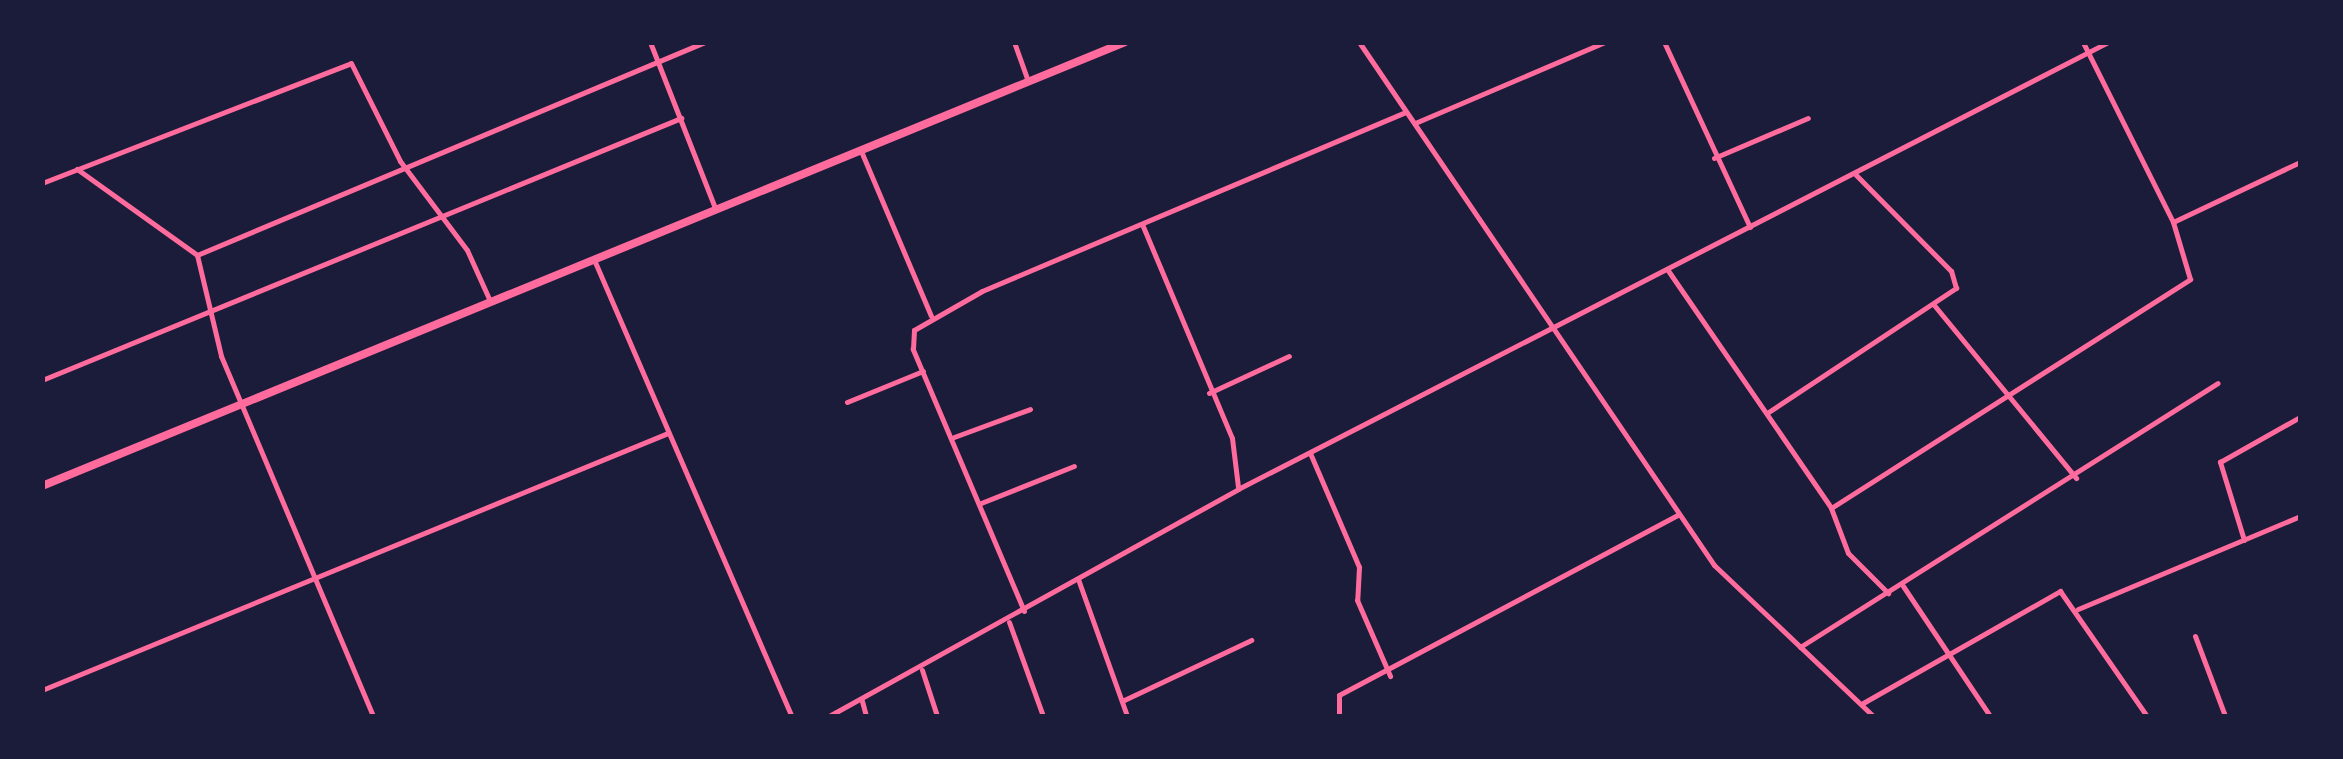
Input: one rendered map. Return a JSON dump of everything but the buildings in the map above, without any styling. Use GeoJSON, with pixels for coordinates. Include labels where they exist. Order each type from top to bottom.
{"type":"FeatureCollection","features":[{"type":"Feature","properties":{"kind":"highway"},"geometry":{"type":"LineString","coordinates":[[44,485],[1125,42]]}},
{"type":"Feature","properties":{"kind":"street"},"geometry":{"type":"LineString","coordinates":[[650,42],[716,211]]}},
{"type":"Feature","properties":{"kind":"street"},"geometry":{"type":"LineString","coordinates":[[197,256],[660,65],[706,42]]}},
{"type":"Feature","properties":{"kind":"street"},"geometry":{"type":"LineString","coordinates":[[1014,42],[1028,82]]}},
{"type":"Feature","properties":{"kind":"street"},"geometry":{"type":"LineString","coordinates":[[1358,42],[1722,576],[1863,702],[1873,716]]}},
{"type":"Feature","properties":{"kind":"street"},"geometry":{"type":"LineString","coordinates":[[1415,123],[1605,42]]}},
{"type":"Feature","properties":{"kind":"street"},"geometry":{"type":"LineString","coordinates":[[1664,42],[1714,158],[1750,227]]}},
{"type":"Feature","properties":{"kind":"street"},"geometry":{"type":"LineString","coordinates":[[1831,508],[2190,279],[2173,222],[2082,42]]}},
{"type":"Feature","properties":{"kind":"street"},"geometry":{"type":"LineString","coordinates":[[828,716],[862,702],[1009,622],[1078,578],[1238,489],[1856,175],[2108,42]]}},
{"type":"Feature","properties":{"kind":"street"},"geometry":{"type":"LineString","coordinates":[[42,183],[346,62],[362,73],[407,170],[446,218],[492,304]]}},
{"type":"Feature","properties":{"kind":"street"},"geometry":{"type":"LineString","coordinates":[[1024,611],[913,336],[931,316],[1406,112]]}},
{"type":"Feature","properties":{"kind":"street"},"geometry":{"type":"LineString","coordinates":[[42,380],[213,314],[681,118]]}},
{"type":"Feature","properties":{"kind":"street"},"geometry":{"type":"LineString","coordinates":[[1714,158],[1808,118]]}},
{"type":"Feature","properties":{"kind":"street"},"geometry":{"type":"LineString","coordinates":[[861,152],[931,316]]}},
{"type":"Feature","properties":{"kind":"street"},"geometry":{"type":"LineString","coordinates":[[2173,222],[2300,162]]}},
{"type":"Feature","properties":{"kind":"street"},"geometry":{"type":"LineString","coordinates":[[77,169],[197,256],[242,407],[373,716]]}},
{"type":"Feature","properties":{"kind":"street"},"geometry":{"type":"LineString","coordinates":[[1767,412],[1956,288],[1951,270],[1856,175]]}},
{"type":"Feature","properties":{"kind":"street"},"geometry":{"type":"LineString","coordinates":[[1142,224],[1232,438],[1238,489]]}},
{"type":"Feature","properties":{"kind":"street"},"geometry":{"type":"LineString","coordinates":[[595,262],[791,716]]}},
{"type":"Feature","properties":{"kind":"street"},"geometry":{"type":"LineString","coordinates":[[1668,269],[1831,508],[1848,552],[1888,592]]}},
{"type":"Feature","properties":{"kind":"street"},"geometry":{"type":"LineString","coordinates":[[1934,305],[2012,394],[2076,478]]}},
{"type":"Feature","properties":{"kind":"street"},"geometry":{"type":"LineString","coordinates":[[1210,392],[1289,356]]}},
{"type":"Feature","properties":{"kind":"street"},"geometry":{"type":"LineString","coordinates":[[847,402],[924,371]]}},
{"type":"Feature","properties":{"kind":"street"},"geometry":{"type":"LineString","coordinates":[[1800,646],[2076,478],[2217,383]]}},
{"type":"Feature","properties":{"kind":"street"},"geometry":{"type":"LineString","coordinates":[[954,437],[1030,409]]}},
{"type":"Feature","properties":{"kind":"street"},"geometry":{"type":"LineString","coordinates":[[2244,540],[2220,462],[2300,417]]}},
{"type":"Feature","properties":{"kind":"street"},"geometry":{"type":"LineString","coordinates":[[42,690],[314,582],[668,433]]}},
{"type":"Feature","properties":{"kind":"street"},"geometry":{"type":"LineString","coordinates":[[1310,453],[1359,567],[1357,600],[1390,676]]}},
{"type":"Feature","properties":{"kind":"street"},"geometry":{"type":"LineString","coordinates":[[981,504],[1074,466]]}},
{"type":"Feature","properties":{"kind":"street"},"geometry":{"type":"LineString","coordinates":[[42,474],[44,485]]}},
{"type":"Feature","properties":{"kind":"street"},"geometry":{"type":"LineString","coordinates":[[1338,716],[1339,695],[1390,676],[1679,514]]}},
{"type":"Feature","properties":{"kind":"street"},"geometry":{"type":"LineString","coordinates":[[2078,609],[2300,516]]}},
{"type":"Feature","properties":{"kind":"street"},"geometry":{"type":"LineString","coordinates":[[1078,578],[1127,716]]}},
{"type":"Feature","properties":{"kind":"street"},"geometry":{"type":"LineString","coordinates":[[1903,585],[1990,716]]}},
{"type":"Feature","properties":{"kind":"street"},"geometry":{"type":"LineString","coordinates":[[1863,702],[2054,591],[2078,609],[2147,716]]}},
{"type":"Feature","properties":{"kind":"street"},"geometry":{"type":"LineString","coordinates":[[1009,622],[1043,716]]}},
{"type":"Feature","properties":{"kind":"street"},"geometry":{"type":"LineString","coordinates":[[2196,636],[2225,716]]}},
{"type":"Feature","properties":{"kind":"street"},"geometry":{"type":"LineString","coordinates":[[1122,701],[1251,640]]}},
{"type":"Feature","properties":{"kind":"street"},"geometry":{"type":"LineString","coordinates":[[922,670],[937,716]]}},
{"type":"Feature","properties":{"kind":"street"},"geometry":{"type":"LineString","coordinates":[[862,702],[866,716]]}},
{"type":"Feature","properties":{"kind":"street"},"geometry":{"type":"LineString","coordinates":[[647,716],[656,716]]}}]}
